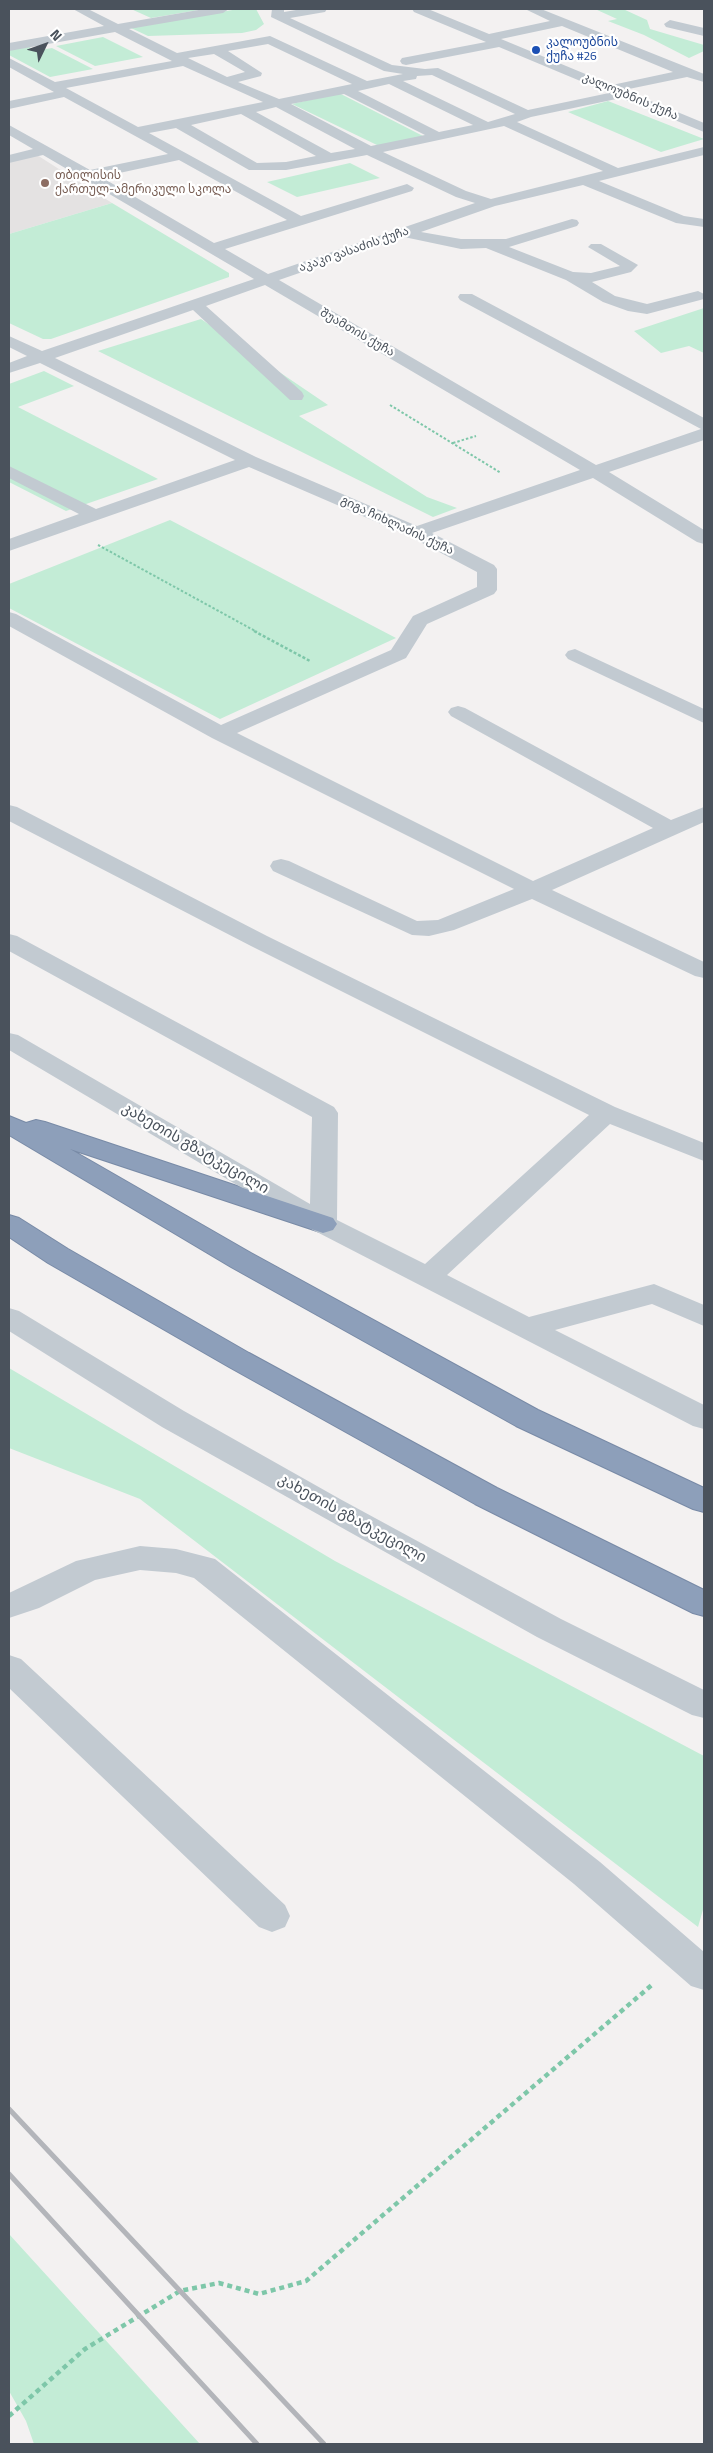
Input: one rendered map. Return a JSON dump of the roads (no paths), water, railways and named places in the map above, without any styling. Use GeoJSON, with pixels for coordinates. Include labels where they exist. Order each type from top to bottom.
{"type":"FeatureCollection","features":[{"type":"Feature","properties":{"kind":"highway"},"geometry":{"type":"LineString","coordinates":[[9,1119],[323,1224]]}},
{"type":"Feature","properties":{"kind":"highway"},"geometry":{"type":"LineString","coordinates":[[9,1124],[241,1260],[527,1418],[704,1501]]}},
{"type":"Feature","properties":{"kind":"highway"},"geometry":{"type":"LineString","coordinates":[[9,1224],[58,1256],[239,1360],[478,1492],[704,1604]]}},
{"type":"Feature","properties":{"kind":"street"},"geometry":{"type":"LineString","coordinates":[[79,9],[226,81],[278,103],[369,151],[461,194],[490,203]]}},
{"type":"Feature","properties":{"kind":"street"},"geometry":{"type":"LineString","coordinates":[[9,47],[223,9]]}},
{"type":"Feature","properties":{"kind":"street"},"geometry":{"type":"LineString","coordinates":[[277,13],[321,9]]}},
{"type":"Feature","properties":{"kind":"street","name":"კალოუბნის ქუჩა"},"geometry":{"type":"LineString","coordinates":[[418,9],[704,128]]}},
{"type":"Feature","properties":{"kind":"street"},"geometry":{"type":"LineString","coordinates":[[531,9],[687,73],[704,78]]}},
{"type":"Feature","properties":{"kind":"street"},"geometry":{"type":"LineString","coordinates":[[277,13],[384,66],[425,73]]}},
{"type":"Feature","properties":{"kind":"street"},"geometry":{"type":"LineString","coordinates":[[384,66],[419,59],[563,22]]}},
{"type":"Feature","properties":{"kind":"street"},"geometry":{"type":"LineString","coordinates":[[670,24],[704,32]]}},
{"type":"Feature","properties":{"kind":"street"},"geometry":{"type":"LineString","coordinates":[[9,32],[30,43]]}},
{"type":"Feature","properties":{"kind":"street"},"geometry":{"type":"LineString","coordinates":[[53,86],[270,40],[365,85]]}},
{"type":"Feature","properties":{"kind":"street"},"geometry":{"type":"LineString","coordinates":[[216,50],[256,73],[226,81]]}},
{"type":"Feature","properties":{"kind":"street"},"geometry":{"type":"LineString","coordinates":[[419,59],[425,73]]}},
{"type":"Feature","properties":{"kind":"street"},"geometry":{"type":"LineString","coordinates":[[9,62],[300,221]]}},
{"type":"Feature","properties":{"kind":"street"},"geometry":{"type":"LineString","coordinates":[[135,132],[433,71],[528,114]]}},
{"type":"Feature","properties":{"kind":"street"},"geometry":{"type":"LineString","coordinates":[[178,123],[254,167],[286,166],[439,137],[505,122],[528,114],[687,73]]}},
{"type":"Feature","properties":{"kind":"street"},"geometry":{"type":"LineString","coordinates":[[18,80],[36,77]]}},
{"type":"Feature","properties":{"kind":"street"},"geometry":{"type":"LineString","coordinates":[[390,80],[486,126]]}},
{"type":"Feature","properties":{"kind":"street"},"geometry":{"type":"LineString","coordinates":[[345,89],[439,137]]}},
{"type":"Feature","properties":{"kind":"street"},"geometry":{"type":"LineString","coordinates":[[9,104],[66,93]]}},
{"type":"Feature","properties":{"kind":"street"},"geometry":{"type":"LineString","coordinates":[[243,110],[330,157]]}},
{"type":"Feature","properties":{"kind":"street"},"geometry":{"type":"LineString","coordinates":[[505,122],[616,172]]}},
{"type":"Feature","properties":{"kind":"street","name":"შუამთის ქუჩა"},"geometry":{"type":"LineString","coordinates":[[10,130],[594,471],[704,538]]}},
{"type":"Feature","properties":{"kind":"street"},"geometry":{"type":"LineString","coordinates":[[9,158],[44,150]]}},
{"type":"Feature","properties":{"kind":"street","name":"აკაკი ვასაძის ქუჩა"},"geometry":{"type":"LineString","coordinates":[[9,368],[490,203],[704,151]]}},
{"type":"Feature","properties":{"kind":"street"},"geometry":{"type":"LineString","coordinates":[[88,175],[180,156]]}},
{"type":"Feature","properties":{"kind":"street"},"geometry":{"type":"LineString","coordinates":[[584,180],[681,220],[704,222]]}},
{"type":"Feature","properties":{"kind":"street"},"geometry":{"type":"LineString","coordinates":[[212,248],[407,188]]}},
{"type":"Feature","properties":{"kind":"street"},"geometry":{"type":"LineString","coordinates":[[404,233],[461,244],[507,243],[572,223]]}},
{"type":"Feature","properties":{"kind":"street"},"geometry":{"type":"LineString","coordinates":[[489,244],[571,277],[609,299],[628,306],[648,309],[698,296]]}},
{"type":"Feature","properties":{"kind":"street"},"geometry":{"type":"LineString","coordinates":[[571,277],[591,278],[626,269],[630,265],[596,247]]}},
{"type":"Feature","properties":{"kind":"street"},"geometry":{"type":"LineString","coordinates":[[466,297],[704,424]]}},
{"type":"Feature","properties":{"kind":"street"},"geometry":{"type":"LineString","coordinates":[[196,305],[296,396]]}},
{"type":"Feature","properties":{"kind":"street","name":"გიგა ჩიხლაძის ქუჩა"},"geometry":{"type":"LineString","coordinates":[[9,341],[250,461],[416,532],[487,568],[487,590],[420,620],[399,654],[220,732]]}},
{"type":"Feature","properties":{"kind":"street"},"geometry":{"type":"LineString","coordinates":[[416,532],[704,434]]}},
{"type":"Feature","properties":{"kind":"street"},"geometry":{"type":"LineString","coordinates":[[9,545],[250,461]]}},
{"type":"Feature","properties":{"kind":"street"},"geometry":{"type":"LineString","coordinates":[[9,471],[94,515]]}},
{"type":"Feature","properties":{"kind":"street"},"geometry":{"type":"LineString","coordinates":[[9,618],[220,732],[533,890],[704,971]]}},
{"type":"Feature","properties":{"kind":"street"},"geometry":{"type":"LineString","coordinates":[[575,655],[704,717]]}},
{"type":"Feature","properties":{"kind":"street"},"geometry":{"type":"LineString","coordinates":[[458,712],[672,830]]}},
{"type":"Feature","properties":{"kind":"street"},"geometry":{"type":"LineString","coordinates":[[9,812],[258,941],[606,1113],[704,1153]]}},
{"type":"Feature","properties":{"kind":"street"},"geometry":{"type":"LineString","coordinates":[[281,866],[412,928],[430,929],[446,925],[533,890],[672,830],[704,814]]}},
{"type":"Feature","properties":{"kind":"street"},"geometry":{"type":"LineString","coordinates":[[9,941],[325,1113],[323,1224]]}},
{"type":"Feature","properties":{"kind":"street","name":"კახეთის გზატკეცილი"},"geometry":{"type":"LineString","coordinates":[[9,1040],[323,1224],[704,1418]]}},
{"type":"Feature","properties":{"kind":"street"},"geometry":{"type":"LineString","coordinates":[[428,1277],[606,1113]]}},
{"type":"Feature","properties":{"kind":"street"},"geometry":{"type":"LineString","coordinates":[[527,1327],[654,1294],[704,1316]]}},
{"type":"Feature","properties":{"kind":"street","name":"კახეთის გზატკეცილი"},"geometry":{"type":"LineString","coordinates":[[9,1318],[173,1419],[330,1508],[549,1628],[704,1705]]}},
{"type":"Feature","properties":{"kind":"street"},"geometry":{"type":"LineString","coordinates":[[9,1606],[28,1599],[87,1570],[140,1558],[176,1561],[204,1568],[587,1874],[694,1965]]}},
{"type":"Feature","properties":{"kind":"street"},"geometry":{"type":"LineString","coordinates":[[9,1668],[272,1916]]}},
{"type":"Feature","properties":{"kind":"railway"},"geometry":{"type":"LineString","coordinates":[[9,2109],[324,2444]]}},
{"type":"Feature","properties":{"kind":"railway"},"geometry":{"type":"LineString","coordinates":[[9,2174],[257,2444]]}},
{"type":"Feature","properties":{"kind":"place","name":"კალოუბნის ქუჩა #26"},"geometry":{"type":"Point","coordinates":[536,50]}},
{"type":"Feature","properties":{"kind":"place","name":"თბილისის ქართულ-ამერიკული სკოლა"},"geometry":{"type":"Point","coordinates":[45,183]}}]}
